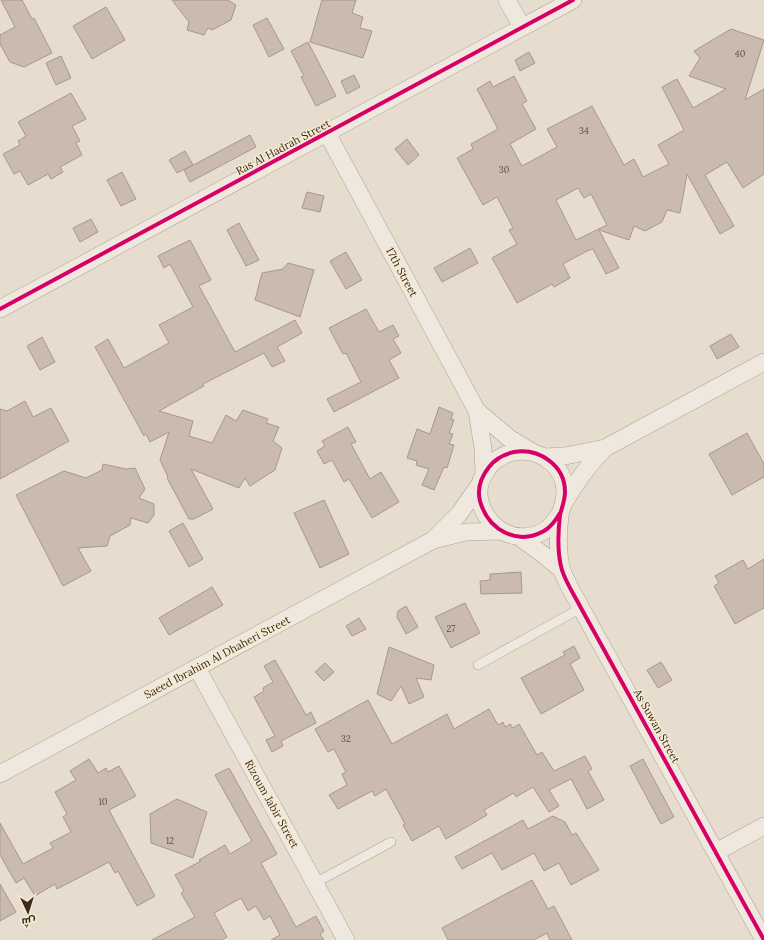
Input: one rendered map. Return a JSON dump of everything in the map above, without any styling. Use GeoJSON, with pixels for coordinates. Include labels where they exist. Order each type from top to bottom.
{"type":"FeatureCollection","features":[{"type":"Feature","properties":{"kind":"street"},"geometry":{"type":"LineString","coordinates":[[507,0],[522,27]]}},
{"type":"Feature","properties":{"kind":"street","name":"Ras Al Hadrah Street"},"geometry":{"type":"LineString","coordinates":[[1,305],[327,133],[573,0]]}},
{"type":"Feature","properties":{"kind":"street","name":"17th Street"},"geometry":{"type":"LineString","coordinates":[[327,133],[477,411],[484,448],[482,479]]}},
{"type":"Feature","properties":{"kind":"street"},"geometry":{"type":"LineString","coordinates":[[605,448],[565,456],[539,455],[521,451],[510,453],[500,458],[491,464],[482,479],[479,498],[483,511],[490,522],[500,530],[519,537],[533,535],[544,531],[553,523],[575,483],[589,464],[605,448],[764,362]]}},
{"type":"Feature","properties":{"kind":"street","name":"17th Street"},"geometry":{"type":"LineString","coordinates":[[477,411],[508,438],[539,455]]}},
{"type":"Feature","properties":{"kind":"street"},"geometry":{"type":"LineString","coordinates":[[539,455],[555,466],[562,477],[565,490],[562,508]]}},
{"type":"Feature","properties":{"kind":"street","name":"Saeed Ibrahim Al Dhaheri Street"},"geometry":{"type":"LineString","coordinates":[[433,540],[459,514],[482,479]]}},
{"type":"Feature","properties":{"kind":"street","name":"As Suwan Street"},"geometry":{"type":"LineString","coordinates":[[562,508],[558,542],[562,570],[581,608],[764,940]]}},
{"type":"Feature","properties":{"kind":"street","name":"Saeed Ibrahim Al Dhaheri Street"},"geometry":{"type":"LineString","coordinates":[[0,774],[433,540],[466,532],[500,530]]}},
{"type":"Feature","properties":{"kind":"street","name":"As Suwan Street"},"geometry":{"type":"LineString","coordinates":[[519,537],[562,570]]}},
{"type":"Feature","properties":{"kind":"street","name":"Rizoum Jabir Street"},"geometry":{"type":"LineString","coordinates":[[196,668],[346,940]]}},
{"type":"Feature","properties":{"kind":"street"},"geometry":{"type":"LineString","coordinates":[[716,852],[764,826]]}},
{"type":"Feature","properties":{"kind":"lane"},"geometry":{"type":"LineString","coordinates":[[478,665],[581,608]]}},
{"type":"Feature","properties":{"kind":"lane"},"geometry":{"type":"LineString","coordinates":[[315,882],[391,842]]}},
{"type":"Feature","properties":{"kind":"building"},"geometry":{"type":"Polygon","coordinates":[[[1,0],[22,0],[32,19],[34,18],[52,53],[24,67],[10,62],[0,44],[0,35],[15,27],[1,0]]]}},
{"type":"Feature","properties":{"kind":"building"},"geometry":{"type":"Polygon","coordinates":[[[172,0],[228,0],[236,5],[231,20],[212,30],[208,28],[204,35],[187,30],[189,22],[172,0]]]}},
{"type":"Feature","properties":{"kind":"building"},"geometry":{"type":"Polygon","coordinates":[[[322,0],[356,0],[352,13],[363,17],[360,28],[372,31],[363,58],[310,42],[322,0]]]}},
{"type":"Feature","properties":{"kind":"building"},"geometry":{"type":"Polygon","coordinates":[[[106,7],[125,40],[92,59],[73,26],[106,7]]]}},
{"type":"Feature","properties":{"kind":"building"},"geometry":{"type":"Polygon","coordinates":[[[267,18],[284,49],[269,57],[253,25],[267,18]]]}},
{"type":"Feature","properties":{"kind":"building"},"geometry":{"type":"Polygon","coordinates":[[[731,29],[764,40],[745,100],[764,89],[764,174],[743,188],[727,162],[705,175],[734,226],[720,234],[687,174],[680,213],[667,210],[662,222],[645,231],[634,226],[629,240],[599,230],[619,268],[606,274],[593,249],[587,251],[563,264],[570,278],[554,287],[552,284],[517,303],[492,258],[517,244],[509,230],[513,228],[497,197],[483,205],[457,158],[473,149],[471,144],[498,129],[477,89],[490,81],[493,87],[514,76],[527,101],[522,104],[536,129],[510,144],[522,166],[557,147],[547,129],[592,106],[624,165],[634,159],[643,177],[669,164],[658,145],[684,130],[662,87],[677,79],[693,108],[726,89],[689,76],[700,58],[694,51],[731,29]],[[578,188],[556,200],[576,240],[607,225],[591,194],[584,198],[578,188]]]}},
{"type":"Feature","properties":{"kind":"building"},"geometry":{"type":"Polygon","coordinates":[[[308,42],[336,96],[316,106],[301,77],[304,76],[291,51],[308,42]]]}},
{"type":"Feature","properties":{"kind":"building"},"geometry":{"type":"Polygon","coordinates":[[[529,52],[535,63],[520,71],[515,60],[529,52]]]}},
{"type":"Feature","properties":{"kind":"building"},"geometry":{"type":"Polygon","coordinates":[[[61,56],[71,78],[56,85],[46,63],[61,56]]]}},
{"type":"Feature","properties":{"kind":"building"},"geometry":{"type":"Polygon","coordinates":[[[354,75],[360,87],[347,94],[341,81],[354,75]]]}},
{"type":"Feature","properties":{"kind":"building"},"geometry":{"type":"Polygon","coordinates":[[[71,93],[86,119],[72,126],[80,141],[76,143],[82,155],[60,167],[63,172],[51,179],[48,174],[28,185],[20,171],[14,174],[3,154],[20,145],[18,141],[26,136],[18,122],[71,93]]]}},
{"type":"Feature","properties":{"kind":"building"},"geometry":{"type":"Polygon","coordinates":[[[250,135],[256,147],[190,182],[184,170],[250,135]]]}},
{"type":"Feature","properties":{"kind":"building"},"geometry":{"type":"Polygon","coordinates":[[[407,139],[419,155],[408,165],[395,149],[407,139]]]}},
{"type":"Feature","properties":{"kind":"building"},"geometry":{"type":"Polygon","coordinates":[[[185,151],[193,165],[177,173],[169,160],[185,151]]]}},
{"type":"Feature","properties":{"kind":"building"},"geometry":{"type":"Polygon","coordinates":[[[122,172],[136,199],[121,206],[107,180],[122,172]]]}},
{"type":"Feature","properties":{"kind":"building"},"geometry":{"type":"Polygon","coordinates":[[[307,192],[324,196],[320,212],[302,208],[307,192]]]}},
{"type":"Feature","properties":{"kind":"building"},"geometry":{"type":"Polygon","coordinates":[[[91,219],[98,232],[80,242],[73,228],[91,219]]]}},
{"type":"Feature","properties":{"kind":"building"},"geometry":{"type":"Polygon","coordinates":[[[239,223],[259,260],[246,266],[227,230],[239,223]]]}},
{"type":"Feature","properties":{"kind":"building"},"geometry":{"type":"Polygon","coordinates":[[[190,240],[211,280],[199,286],[235,352],[295,320],[302,333],[277,347],[285,361],[272,367],[264,353],[203,384],[204,386],[159,411],[193,421],[189,436],[212,443],[226,415],[236,421],[243,410],[268,419],[266,423],[279,427],[273,441],[282,448],[275,470],[250,486],[245,478],[239,488],[191,469],[213,509],[194,519],[189,519],[167,478],[168,477],[160,460],[169,432],[150,442],[146,434],[144,436],[95,347],[108,339],[124,368],[169,343],[159,325],[193,307],[170,264],[164,268],[158,256],[190,240]]]}},
{"type":"Feature","properties":{"kind":"building"},"geometry":{"type":"Polygon","coordinates":[[[470,248],[478,263],[442,282],[434,268],[470,248]]]}},
{"type":"Feature","properties":{"kind":"building"},"geometry":{"type":"Polygon","coordinates":[[[346,252],[362,280],[346,289],[330,261],[346,252]]]}},
{"type":"Feature","properties":{"kind":"building"},"geometry":{"type":"Polygon","coordinates":[[[288,263],[314,270],[300,317],[255,300],[262,273],[283,269],[288,263]]]}},
{"type":"Feature","properties":{"kind":"building"},"geometry":{"type":"Polygon","coordinates":[[[366,309],[379,332],[393,325],[399,336],[393,339],[401,353],[389,360],[399,378],[334,412],[327,399],[361,382],[346,353],[343,354],[329,328],[366,309]]]}},
{"type":"Feature","properties":{"kind":"building"},"geometry":{"type":"Polygon","coordinates":[[[731,334],[739,347],[717,359],[710,346],[731,334]]]}},
{"type":"Feature","properties":{"kind":"building"},"geometry":{"type":"Polygon","coordinates":[[[42,337],[55,362],[40,370],[27,346],[42,337]]]}},
{"type":"Feature","properties":{"kind":"building"},"geometry":{"type":"Polygon","coordinates":[[[25,401],[33,417],[51,408],[69,441],[0,479],[0,409],[7,411],[25,401]]]}},
{"type":"Feature","properties":{"kind":"building"},"geometry":{"type":"Polygon","coordinates":[[[439,407],[453,413],[451,419],[454,420],[449,433],[453,434],[449,444],[454,445],[447,468],[444,467],[434,490],[422,485],[429,469],[416,465],[417,461],[407,458],[417,429],[430,434],[439,407]]]}},
{"type":"Feature","properties":{"kind":"building"},"geometry":{"type":"Polygon","coordinates":[[[348,427],[356,442],[351,444],[370,479],[381,472],[399,502],[372,518],[349,479],[344,482],[332,460],[324,464],[317,451],[325,446],[322,441],[348,427]]]}},
{"type":"Feature","properties":{"kind":"building"},"geometry":{"type":"Polygon","coordinates":[[[747,433],[764,464],[764,477],[732,495],[709,454],[747,433]]]}},
{"type":"Feature","properties":{"kind":"building"},"geometry":{"type":"Polygon","coordinates":[[[103,464],[126,469],[135,468],[145,489],[139,498],[154,504],[154,515],[148,523],[131,518],[130,525],[110,536],[107,546],[78,548],[91,571],[63,586],[16,495],[64,471],[86,478],[102,470],[103,464]]]}},
{"type":"Feature","properties":{"kind":"building"},"geometry":{"type":"Polygon","coordinates":[[[324,500],[349,554],[320,568],[294,513],[324,500]]]}},
{"type":"Feature","properties":{"kind":"building"},"geometry":{"type":"Polygon","coordinates":[[[183,523],[203,559],[189,567],[169,531],[183,523]]]}},
{"type":"Feature","properties":{"kind":"building"},"geometry":{"type":"Polygon","coordinates":[[[764,559],[764,608],[735,624],[714,586],[719,583],[715,576],[743,560],[748,569],[764,559]]]}},
{"type":"Feature","properties":{"kind":"building"},"geometry":{"type":"Polygon","coordinates":[[[521,572],[522,593],[481,594],[480,581],[490,580],[490,574],[521,572]]]}},
{"type":"Feature","properties":{"kind":"building"},"geometry":{"type":"Polygon","coordinates":[[[212,587],[223,605],[169,635],[159,618],[212,587]]]}},
{"type":"Feature","properties":{"kind":"building"},"geometry":{"type":"Polygon","coordinates":[[[465,603],[480,633],[451,648],[435,617],[465,603]]]}},
{"type":"Feature","properties":{"kind":"building"},"geometry":{"type":"Polygon","coordinates":[[[406,606],[418,627],[406,634],[397,617],[398,611],[406,606]]]}},
{"type":"Feature","properties":{"kind":"building"},"geometry":{"type":"Polygon","coordinates":[[[359,618],[366,629],[352,636],[346,626],[359,618]]]}},
{"type":"Feature","properties":{"kind":"building"},"geometry":{"type":"Polygon","coordinates":[[[574,646],[580,658],[570,664],[584,690],[541,714],[521,678],[565,655],[563,652],[574,646]]]}},
{"type":"Feature","properties":{"kind":"building"},"geometry":{"type":"Polygon","coordinates":[[[389,647],[434,665],[431,680],[416,678],[424,697],[409,704],[401,686],[391,701],[377,694],[389,647]]]}},
{"type":"Feature","properties":{"kind":"building"},"geometry":{"type":"Polygon","coordinates":[[[275,660],[306,715],[311,712],[316,723],[281,741],[283,746],[272,752],[266,740],[275,736],[254,697],[264,691],[263,688],[273,682],[264,666],[275,660]]]}},
{"type":"Feature","properties":{"kind":"building"},"geometry":{"type":"Polygon","coordinates":[[[661,662],[672,680],[658,688],[647,670],[661,662]]]}},
{"type":"Feature","properties":{"kind":"building"},"geometry":{"type":"Polygon","coordinates":[[[325,663],[334,672],[324,681],[315,672],[325,663]]]}},
{"type":"Feature","properties":{"kind":"building"},"geometry":{"type":"Polygon","coordinates":[[[368,700],[392,744],[447,714],[454,729],[489,709],[498,725],[503,722],[505,727],[510,724],[513,728],[519,724],[537,755],[542,752],[554,771],[585,756],[592,769],[588,771],[604,800],[587,809],[571,779],[549,790],[559,806],[549,812],[533,787],[516,797],[514,793],[484,810],[487,815],[446,839],[439,826],[412,841],[403,825],[405,824],[386,789],[375,796],[372,791],[338,809],[329,795],[347,785],[342,774],[346,772],[334,749],[328,752],[315,729],[368,700]]]}},
{"type":"Feature","properties":{"kind":"building"},"geometry":{"type":"Polygon","coordinates":[[[89,759],[98,773],[106,768],[108,772],[119,766],[136,796],[109,810],[155,896],[137,906],[118,871],[115,873],[109,862],[57,889],[55,884],[35,896],[24,878],[16,883],[0,855],[0,823],[23,864],[53,848],[50,843],[71,832],[63,817],[67,814],[55,792],[76,780],[70,771],[89,759]]]}},
{"type":"Feature","properties":{"kind":"building"},"geometry":{"type":"Polygon","coordinates":[[[643,759],[674,817],[661,824],[630,766],[643,759]]]}},
{"type":"Feature","properties":{"kind":"building"},"geometry":{"type":"Polygon","coordinates":[[[229,768],[277,854],[261,863],[296,927],[316,916],[324,931],[320,934],[324,940],[271,940],[280,935],[270,916],[264,920],[256,906],[248,911],[241,898],[214,913],[227,937],[221,940],[152,940],[195,917],[181,893],[184,891],[175,875],[201,861],[199,860],[225,845],[230,854],[252,841],[215,775],[229,768]]]}},
{"type":"Feature","properties":{"kind":"building"},"geometry":{"type":"Polygon","coordinates":[[[177,799],[207,812],[193,858],[151,843],[150,814],[177,799]]]}},
{"type":"Feature","properties":{"kind":"building"},"geometry":{"type":"Polygon","coordinates":[[[553,816],[565,822],[572,835],[576,833],[599,870],[571,885],[559,863],[544,871],[534,853],[502,870],[492,853],[462,869],[455,857],[523,820],[528,829],[553,816]]]}},
{"type":"Feature","properties":{"kind":"building"},"geometry":{"type":"Polygon","coordinates":[[[532,880],[548,909],[554,906],[572,940],[550,940],[547,933],[534,940],[448,940],[442,928],[532,880]]]}},
{"type":"Feature","properties":{"kind":"building"},"geometry":{"type":"Polygon","coordinates":[[[0,884],[16,912],[0,921],[0,884]]]}},
{"type":"Feature","properties":{"kind":"cycle path"},"geometry":{"type":"LineString","coordinates":[[0,309],[573,0]]}},
{"type":"Feature","properties":{"kind":"cycle path"},"geometry":{"type":"LineString","coordinates":[[560,513],[555,521],[544,531],[524,537],[514,536],[497,527],[484,511],[479,497],[479,488],[482,479],[491,464],[497,459],[514,452],[523,451],[533,453],[549,460],[561,474],[565,492],[560,515],[558,535],[560,563],[566,580],[764,940]]}}]}
